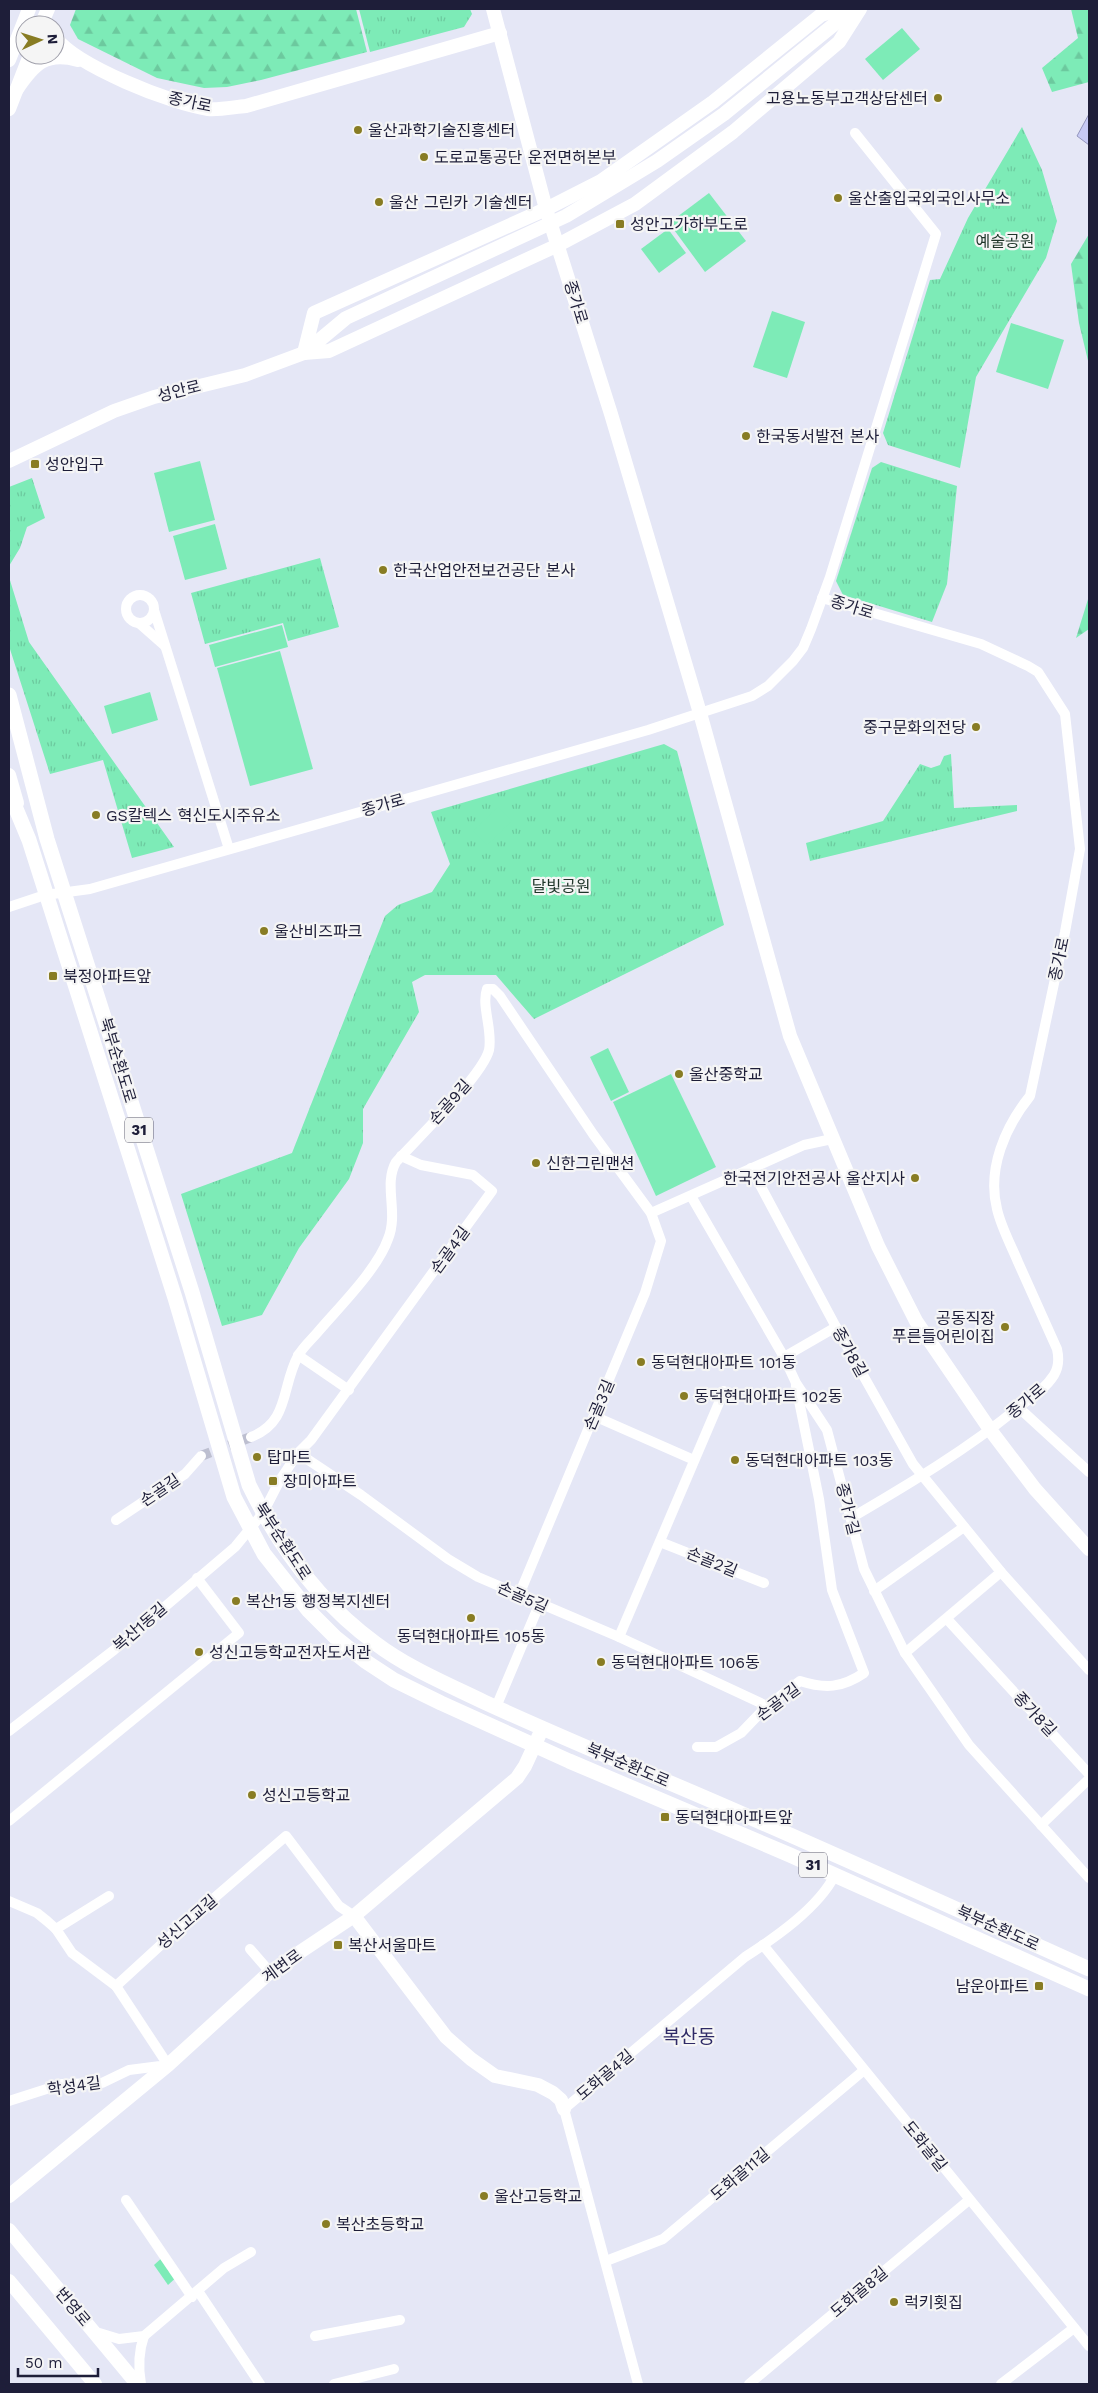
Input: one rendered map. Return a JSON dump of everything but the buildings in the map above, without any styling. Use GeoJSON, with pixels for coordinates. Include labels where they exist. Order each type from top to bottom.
{"type":"FeatureCollection","features":[{"type":"Feature","properties":{"kind":"main road"},"geometry":{"type":"LineString","coordinates":[[9,695],[46,834]]}},
{"type":"Feature","properties":{"kind":"main road"},"geometry":{"type":"LineString","coordinates":[[9,792],[28,840]]}},
{"type":"Feature","properties":{"kind":"main road","name":"북부순환도로"},"geometry":{"type":"LineString","coordinates":[[46,834],[192,1292],[249,1485],[263,1513],[308,1580],[348,1622],[403,1662],[542,1729],[918,1892],[1089,1969]]}},
{"type":"Feature","properties":{"kind":"main road","name":"북부순환도로"},"geometry":{"type":"LineString","coordinates":[[28,840],[175,1298],[234,1497],[250,1531],[264,1554],[293,1593],[335,1637],[365,1661],[402,1684],[535,1746],[835,1875],[1089,1990]]}},
{"type":"Feature","properties":{"kind":"main road"},"geometry":{"type":"LineString","coordinates":[[918,1892],[1089,1961]]}},
{"type":"Feature","properties":{"kind":"main road"},"geometry":{"type":"LineString","coordinates":[[912,1909],[1089,2000]]}},
{"type":"Feature","properties":{"kind":"street"},"geometry":{"type":"LineString","coordinates":[[9,60],[29,9]]}},
{"type":"Feature","properties":{"kind":"street","name":"종가로"},"geometry":{"type":"LineString","coordinates":[[493,9],[546,209],[700,713],[790,1036],[878,1246],[912,1312],[937,1353],[991,1431],[1035,1489],[1089,1549]]}},
{"type":"Feature","properties":{"kind":"street"},"geometry":{"type":"LineString","coordinates":[[839,9],[820,15],[713,102],[601,181],[546,209],[314,313],[304,353],[329,351],[558,245],[636,204],[733,132],[839,42],[860,9]]}},
{"type":"Feature","properties":{"kind":"street","name":"성안로"},"geometry":{"type":"LineString","coordinates":[[9,462],[114,411],[146,400],[245,375],[304,353],[346,318],[566,216],[649,166],[724,114],[853,9]]}},
{"type":"Feature","properties":{"kind":"street","name":"종가로"},"geometry":{"type":"LineString","coordinates":[[86,62],[175,102],[209,109],[246,106],[500,33]]}},
{"type":"Feature","properties":{"kind":"street"},"geometry":{"type":"LineString","coordinates":[[65,48],[86,62]]}},
{"type":"Feature","properties":{"kind":"street"},"geometry":{"type":"LineString","coordinates":[[16,89],[28,73],[45,59],[56,56],[86,62]]}},
{"type":"Feature","properties":{"kind":"street"},"geometry":{"type":"LineString","coordinates":[[9,109],[26,65]]}},
{"type":"Feature","properties":{"kind":"street","name":"종가로"},"geometry":{"type":"LineString","coordinates":[[9,908],[28,899],[90,889],[648,730],[752,696],[781,674],[803,648],[822,598],[936,234],[855,133]]}},
{"type":"Feature","properties":{"kind":"street"},"geometry":{"type":"LineString","coordinates":[[9,452],[47,444]]}},
{"type":"Feature","properties":{"kind":"street"},"geometry":{"type":"LineString","coordinates":[[166,646],[140,624],[133,622],[127,614],[127,605],[132,598],[145,596],[152,601],[229,848]]}},
{"type":"Feature","properties":{"kind":"street","name":"종가로"},"geometry":{"type":"LineString","coordinates":[[822,598],[981,644],[1028,666],[1038,672],[1065,714],[1080,849],[1065,932],[1030,1096],[1015,1114],[1007,1130],[997,1161],[994,1183],[996,1208],[1059,1356],[1055,1374],[1051,1379],[991,1431]]}},
{"type":"Feature","properties":{"kind":"street"},"geometry":{"type":"LineString","coordinates":[[140,624],[151,619],[154,610]]}},
{"type":"Feature","properties":{"kind":"street","name":"북부순환도로"},"geometry":{"type":"LineString","coordinates":[[9,723],[46,834]]}},
{"type":"Feature","properties":{"kind":"street","name":"북부순환도로"},"geometry":{"type":"LineString","coordinates":[[9,775],[28,840]]}},
{"type":"Feature","properties":{"kind":"street","name":"손골9길"},"geometry":{"type":"LineString","coordinates":[[250,1437],[261,1433],[279,1415],[298,1356],[341,1305],[384,1248],[389,1238],[393,1211],[389,1178],[391,1170],[401,1156],[463,1089],[486,1059],[490,1038],[485,997],[487,990],[493,989],[500,996],[592,1134],[651,1213]]}},
{"type":"Feature","properties":{"kind":"street"},"geometry":{"type":"LineString","coordinates":[[651,1213],[804,1145],[832,1139]]}},
{"type":"Feature","properties":{"kind":"street","name":"손골4길"},"geometry":{"type":"LineString","coordinates":[[263,1513],[280,1480],[298,1453],[311,1440],[349,1390],[492,1191],[473,1175],[421,1165],[401,1156]]}},
{"type":"Feature","properties":{"kind":"street","name":"종가8길"},"geometry":{"type":"LineString","coordinates":[[751,1168],[836,1327],[913,1464],[1002,1572],[1089,1670]]}},
{"type":"Feature","properties":{"kind":"street","name":"종가7길"},"geometry":{"type":"LineString","coordinates":[[691,1196],[784,1357],[796,1383],[827,1430],[864,1569],[905,1653],[969,1745],[1089,1878]]}},
{"type":"Feature","properties":{"kind":"street","name":"손골3길"},"geometry":{"type":"LineString","coordinates":[[520,1596],[645,1293],[660,1248],[660,1232],[651,1213]]}},
{"type":"Feature","properties":{"kind":"street"},"geometry":{"type":"LineString","coordinates":[[784,1357],[836,1327]]}},
{"type":"Feature","properties":{"kind":"street"},"geometry":{"type":"LineString","coordinates":[[298,1356],[349,1390]]}},
{"type":"Feature","properties":{"kind":"street","name":"손골1길"},"geometry":{"type":"LineString","coordinates":[[697,1747],[716,1747],[741,1733],[767,1706],[800,1681],[818,1687],[848,1684],[864,1673],[832,1590],[819,1499],[796,1383]]}},
{"type":"Feature","properties":{"kind":"street"},"geometry":{"type":"LineString","coordinates":[[619,1637],[724,1391]]}},
{"type":"Feature","properties":{"kind":"street"},"geometry":{"type":"LineString","coordinates":[[1018,1408],[1089,1472]]}},
{"type":"Feature","properties":{"kind":"street"},"geometry":{"type":"LineString","coordinates":[[594,1416],[694,1460]]}},
{"type":"Feature","properties":{"kind":"street"},"geometry":{"type":"LineString","coordinates":[[851,1518],[922,1476],[991,1431]]}},
{"type":"Feature","properties":{"kind":"street","name":"손골5길"},"geometry":{"type":"LineString","coordinates":[[298,1453],[478,1577],[619,1637],[767,1706]]}},
{"type":"Feature","properties":{"kind":"street","name":"손골길"},"geometry":{"type":"LineString","coordinates":[[116,1520],[185,1474],[201,1456]]}},
{"type":"Feature","properties":{"kind":"street","name":"복산1동길"},"geometry":{"type":"LineString","coordinates":[[9,1732],[114,1650],[235,1547],[263,1513]]}},
{"type":"Feature","properties":{"kind":"street"},"geometry":{"type":"LineString","coordinates":[[874,1591],[964,1527]]}},
{"type":"Feature","properties":{"kind":"street","name":"손골2길"},"geometry":{"type":"LineString","coordinates":[[660,1542],[764,1583]]}},
{"type":"Feature","properties":{"kind":"street"},"geometry":{"type":"LineString","coordinates":[[905,1653],[1002,1572]]}},
{"type":"Feature","properties":{"kind":"street"},"geometry":{"type":"LineString","coordinates":[[9,1821],[239,1633],[197,1578]]}},
{"type":"Feature","properties":{"kind":"street"},"geometry":{"type":"LineString","coordinates":[[496,1708],[540,1605]]}},
{"type":"Feature","properties":{"kind":"street","name":"종가8길"},"geometry":{"type":"LineString","coordinates":[[948,1619],[1089,1774]]}},
{"type":"Feature","properties":{"kind":"street","name":"계변로"},"geometry":{"type":"LineString","coordinates":[[9,2196],[168,2064],[270,1972],[354,1916],[517,1778],[542,1729]]}},
{"type":"Feature","properties":{"kind":"street"},"geometry":{"type":"LineString","coordinates":[[1041,1825],[1089,1779]]}},
{"type":"Feature","properties":{"kind":"street","name":"성신고교길"},"geometry":{"type":"LineString","coordinates":[[116,1986],[176,1931],[286,1836],[339,1906],[354,1916]]}},
{"type":"Feature","properties":{"kind":"street","name":"도화골4길"},"geometry":{"type":"LineString","coordinates":[[638,2384],[564,2109],[745,1957],[763,1945],[822,1897],[835,1875]]}},
{"type":"Feature","properties":{"kind":"street"},"geometry":{"type":"LineString","coordinates":[[56,1929],[109,1896]]}},
{"type":"Feature","properties":{"kind":"street"},"geometry":{"type":"LineString","coordinates":[[9,1901],[37,1913],[56,1929],[72,1953],[116,1986],[168,2064]]}},
{"type":"Feature","properties":{"kind":"street"},"geometry":{"type":"LineString","coordinates":[[354,1916],[446,2037],[495,2076],[538,2086],[553,2093],[561,2100],[564,2109]]}},
{"type":"Feature","properties":{"kind":"street","name":"도화골길"},"geometry":{"type":"LineString","coordinates":[[763,1945],[863,2071],[1089,2346]]}},
{"type":"Feature","properties":{"kind":"street"},"geometry":{"type":"LineString","coordinates":[[250,1949],[270,1972]]}},
{"type":"Feature","properties":{"kind":"street","name":"학성4길"},"geometry":{"type":"LineString","coordinates":[[9,2101],[62,2084],[102,2083],[129,2070],[168,2064]]}},
{"type":"Feature","properties":{"kind":"street","name":"도화골11길"},"geometry":{"type":"LineString","coordinates":[[606,2261],[663,2239],[863,2071]]}},
{"type":"Feature","properties":{"kind":"street"},"geometry":{"type":"LineString","coordinates":[[126,2200],[260,2384]]}},
{"type":"Feature","properties":{"kind":"street","name":"도화골8길"},"geometry":{"type":"LineString","coordinates":[[749,2384],[969,2200]]}},
{"type":"Feature","properties":{"kind":"street","name":"번영로"},"geometry":{"type":"LineString","coordinates":[[9,2230],[139,2384]]}},
{"type":"Feature","properties":{"kind":"street"},"geometry":{"type":"LineString","coordinates":[[139,2384],[139,2351],[144,2336],[224,2268],[251,2252]]}},
{"type":"Feature","properties":{"kind":"street","name":"번영로"},"geometry":{"type":"LineString","coordinates":[[9,2280],[95,2384]]}},
{"type":"Feature","properties":{"kind":"street"},"geometry":{"type":"LineString","coordinates":[[315,2336],[400,2320]]}},
{"type":"Feature","properties":{"kind":"street"},"geometry":{"type":"LineString","coordinates":[[1001,2384],[1074,2328]]}},
{"type":"Feature","properties":{"kind":"street"},"geometry":{"type":"LineString","coordinates":[[93,2331],[106,2337],[119,2339],[144,2336]]}},
{"type":"Feature","properties":{"kind":"street"},"geometry":{"type":"LineString","coordinates":[[334,2384],[394,2369]]}},
{"type":"Feature","properties":{"kind":"green space"},"geometry":{"type":"Polygon","coordinates":[[[76,9],[356,9],[367,52],[261,80],[227,87],[204,88],[157,78],[78,39],[70,25],[76,9]]]}},
{"type":"Feature","properties":{"kind":"green space"},"geometry":{"type":"Polygon","coordinates":[[[359,9],[470,9],[472,14],[464,27],[370,52],[359,9]]]}},
{"type":"Feature","properties":{"kind":"green space"},"geometry":{"type":"Polygon","coordinates":[[[1071,9],[1089,9],[1089,82],[1052,92],[1042,68],[1078,38],[1071,9]]]}},
{"type":"Feature","properties":{"kind":"green space"},"geometry":{"type":"Polygon","coordinates":[[[902,28],[920,49],[883,80],[865,59],[902,28]]]}},
{"type":"Feature","properties":{"kind":"green space","name":"예술공원"},"geometry":{"type":"Polygon","coordinates":[[[1022,127],[1042,170],[1057,221],[1046,258],[976,377],[960,468],[888,445],[883,433],[930,280],[940,279],[968,218],[1022,127]]]}},
{"type":"Feature","properties":{"kind":"green space"},"geometry":{"type":"Polygon","coordinates":[[[709,193],[746,241],[705,272],[669,223],[709,193]]]}},
{"type":"Feature","properties":{"kind":"green space"},"geometry":{"type":"Polygon","coordinates":[[[668,229],[686,253],[659,273],[641,249],[668,229]]]}},
{"type":"Feature","properties":{"kind":"green space"},"geometry":{"type":"Polygon","coordinates":[[[1089,234],[1089,365],[1079,323],[1071,264],[1089,234]]]}},
{"type":"Feature","properties":{"kind":"green space"},"geometry":{"type":"Polygon","coordinates":[[[772,311],[805,322],[787,378],[753,367],[772,311]]]}},
{"type":"Feature","properties":{"kind":"green space"},"geometry":{"type":"Polygon","coordinates":[[[1011,323],[1064,340],[1048,389],[996,372],[1011,323]]]}},
{"type":"Feature","properties":{"kind":"green space"},"geometry":{"type":"Polygon","coordinates":[[[200,461],[215,520],[169,532],[154,473],[200,461]]]}},
{"type":"Feature","properties":{"kind":"green space"},"geometry":{"type":"Polygon","coordinates":[[[881,462],[957,486],[947,584],[932,622],[843,595],[836,581],[872,468],[881,462]]]}},
{"type":"Feature","properties":{"kind":"green space"},"geometry":{"type":"Polygon","coordinates":[[[32,478],[45,518],[27,527],[20,548],[9,566],[9,487],[32,478]]]}},
{"type":"Feature","properties":{"kind":"green space"},"geometry":{"type":"Polygon","coordinates":[[[215,524],[227,569],[185,580],[173,536],[215,524]]]}},
{"type":"Feature","properties":{"kind":"green space"},"geometry":{"type":"Polygon","coordinates":[[[320,558],[339,627],[288,641],[283,623],[205,644],[191,593],[320,558]]]}},
{"type":"Feature","properties":{"kind":"green space"},"geometry":{"type":"Polygon","coordinates":[[[9,577],[29,642],[174,847],[132,858],[103,760],[50,774],[9,646],[9,577]]]}},
{"type":"Feature","properties":{"kind":"green space"},"geometry":{"type":"Polygon","coordinates":[[[1089,596],[1089,629],[1076,638],[1089,596]]]}},
{"type":"Feature","properties":{"kind":"green space"},"geometry":{"type":"Polygon","coordinates":[[[282,625],[288,647],[215,667],[209,645],[282,625]]]}},
{"type":"Feature","properties":{"kind":"green space"},"geometry":{"type":"Polygon","coordinates":[[[280,651],[313,769],[250,786],[217,668],[280,651]]]}},
{"type":"Feature","properties":{"kind":"green space"},"geometry":{"type":"Polygon","coordinates":[[[150,692],[158,720],[112,734],[104,706],[150,692]]]}},
{"type":"Feature","properties":{"kind":"green space","name":"달빛공원"},"geometry":{"type":"Polygon","coordinates":[[[664,744],[677,751],[724,925],[534,1019],[496,975],[425,975],[412,982],[419,1012],[363,1109],[363,1143],[349,1179],[299,1248],[262,1315],[222,1326],[181,1194],[292,1153],[385,916],[398,905],[432,892],[450,864],[431,812],[664,744]]]}},
{"type":"Feature","properties":{"kind":"green space"},"geometry":{"type":"Polygon","coordinates":[[[951,754],[954,808],[1017,805],[1017,811],[810,861],[806,843],[883,821],[920,764],[931,768],[940,765],[944,756],[951,754]]]}},
{"type":"Feature","properties":{"kind":"green space"},"geometry":{"type":"Polygon","coordinates":[[[498,807],[512,821],[487,845],[473,831],[498,807]]]}},
{"type":"Feature","properties":{"kind":"green space"},"geometry":{"type":"Polygon","coordinates":[[[608,1048],[629,1092],[611,1101],[590,1057],[608,1048]]]}},
{"type":"Feature","properties":{"kind":"green space"},"geometry":{"type":"Polygon","coordinates":[[[671,1074],[716,1167],[656,1196],[613,1102],[671,1074]]]}},
{"type":"Feature","properties":{"kind":"green space"},"geometry":{"type":"Polygon","coordinates":[[[165,2255],[179,2275],[168,2285],[154,2265],[165,2255]]]}},
{"type":"Feature","properties":{"kind":"water"},"geometry":{"type":"Polygon","coordinates":[[[1089,114],[1089,145],[1077,136],[1089,114]]]}},
{"type":"Feature","properties":{"kind":"tunnel"},"geometry":{"type":"LineString","coordinates":[[201,1456],[251,1437]]}},
{"type":"Feature","properties":{"kind":"place","name":"고용노동부고객상담센터"},"geometry":{"type":"Point","coordinates":[938,98]}},
{"type":"Feature","properties":{"kind":"place","name":"울산과학기술진흥센터"},"geometry":{"type":"Point","coordinates":[358,130]}},
{"type":"Feature","properties":{"kind":"place","name":"도로교통공단 운전면허본부"},"geometry":{"type":"Point","coordinates":[424,157]}},
{"type":"Feature","properties":{"kind":"place","name":"울산출입국외국인사무소"},"geometry":{"type":"Point","coordinates":[838,198]}},
{"type":"Feature","properties":{"kind":"place","name":"울산 그린카 기술센터"},"geometry":{"type":"Point","coordinates":[379,202]}},
{"type":"Feature","properties":{"kind":"place","name":"성안고가하부도로"},"geometry":{"type":"Point","coordinates":[620,224]}},
{"type":"Feature","properties":{"kind":"place","name":"한국동서발전 본사"},"geometry":{"type":"Point","coordinates":[746,436]}},
{"type":"Feature","properties":{"kind":"place","name":"성안입구"},"geometry":{"type":"Point","coordinates":[35,464]}},
{"type":"Feature","properties":{"kind":"place","name":"한국산업안전보건공단 본사"},"geometry":{"type":"Point","coordinates":[383,570]}},
{"type":"Feature","properties":{"kind":"place","name":"중구문화의전당"},"geometry":{"type":"Point","coordinates":[976,727]}},
{"type":"Feature","properties":{"kind":"place","name":"GS칼텍스 혁신도시주유소"},"geometry":{"type":"Point","coordinates":[96,815]}},
{"type":"Feature","properties":{"kind":"place","name":"울산비즈파크"},"geometry":{"type":"Point","coordinates":[264,931]}},
{"type":"Feature","properties":{"kind":"place","name":"북정아파트앞"},"geometry":{"type":"Point","coordinates":[53,976]}},
{"type":"Feature","properties":{"kind":"place","name":"울산중학교"},"geometry":{"type":"Point","coordinates":[679,1074]}},
{"type":"Feature","properties":{"kind":"place","name":"신한그린맨션"},"geometry":{"type":"Point","coordinates":[536,1163]}},
{"type":"Feature","properties":{"kind":"place","name":"한국전기안전공사 울산지사"},"geometry":{"type":"Point","coordinates":[915,1178]}},
{"type":"Feature","properties":{"kind":"place","name":"공동직장 푸른들어린이집"},"geometry":{"type":"Point","coordinates":[1005,1327]}},
{"type":"Feature","properties":{"kind":"place","name":"동덕현대아파트 101동"},"geometry":{"type":"Point","coordinates":[641,1362]}},
{"type":"Feature","properties":{"kind":"place","name":"동덕현대아파트 102동"},"geometry":{"type":"Point","coordinates":[684,1396]}},
{"type":"Feature","properties":{"kind":"place","name":"탑마트"},"geometry":{"type":"Point","coordinates":[257,1457]}},
{"type":"Feature","properties":{"kind":"place","name":"동덕현대아파트 103동"},"geometry":{"type":"Point","coordinates":[735,1460]}},
{"type":"Feature","properties":{"kind":"place","name":"장미아파트"},"geometry":{"type":"Point","coordinates":[273,1481]}},
{"type":"Feature","properties":{"kind":"place","name":"복산1동 행정복지센터"},"geometry":{"type":"Point","coordinates":[236,1601]}},
{"type":"Feature","properties":{"kind":"place","name":"동덕현대아파트 105동"},"geometry":{"type":"Point","coordinates":[471,1618]}},
{"type":"Feature","properties":{"kind":"place","name":"성신고등학교전자도서관"},"geometry":{"type":"Point","coordinates":[199,1652]}},
{"type":"Feature","properties":{"kind":"place","name":"동덕현대아파트 106동"},"geometry":{"type":"Point","coordinates":[601,1662]}},
{"type":"Feature","properties":{"kind":"place","name":"성신고등학교"},"geometry":{"type":"Point","coordinates":[252,1795]}},
{"type":"Feature","properties":{"kind":"place","name":"동덕현대아파트앞"},"geometry":{"type":"Point","coordinates":[665,1817]}},
{"type":"Feature","properties":{"kind":"place","name":"복산서울마트"},"geometry":{"type":"Point","coordinates":[338,1945]}},
{"type":"Feature","properties":{"kind":"place","name":"남운아파트"},"geometry":{"type":"Point","coordinates":[1039,1986]}},
{"type":"Feature","properties":{"kind":"place","name":"울산고등학교"},"geometry":{"type":"Point","coordinates":[484,2196]}},
{"type":"Feature","properties":{"kind":"place","name":"복산초등학교"},"geometry":{"type":"Point","coordinates":[326,2224]}},
{"type":"Feature","properties":{"kind":"place","name":"럭키횟집"},"geometry":{"type":"Point","coordinates":[894,2302]}},
{"type":"Feature","properties":{"kind":"district","name":"복산동"},"geometry":{"type":"Point","coordinates":[689,2036]}}]}
